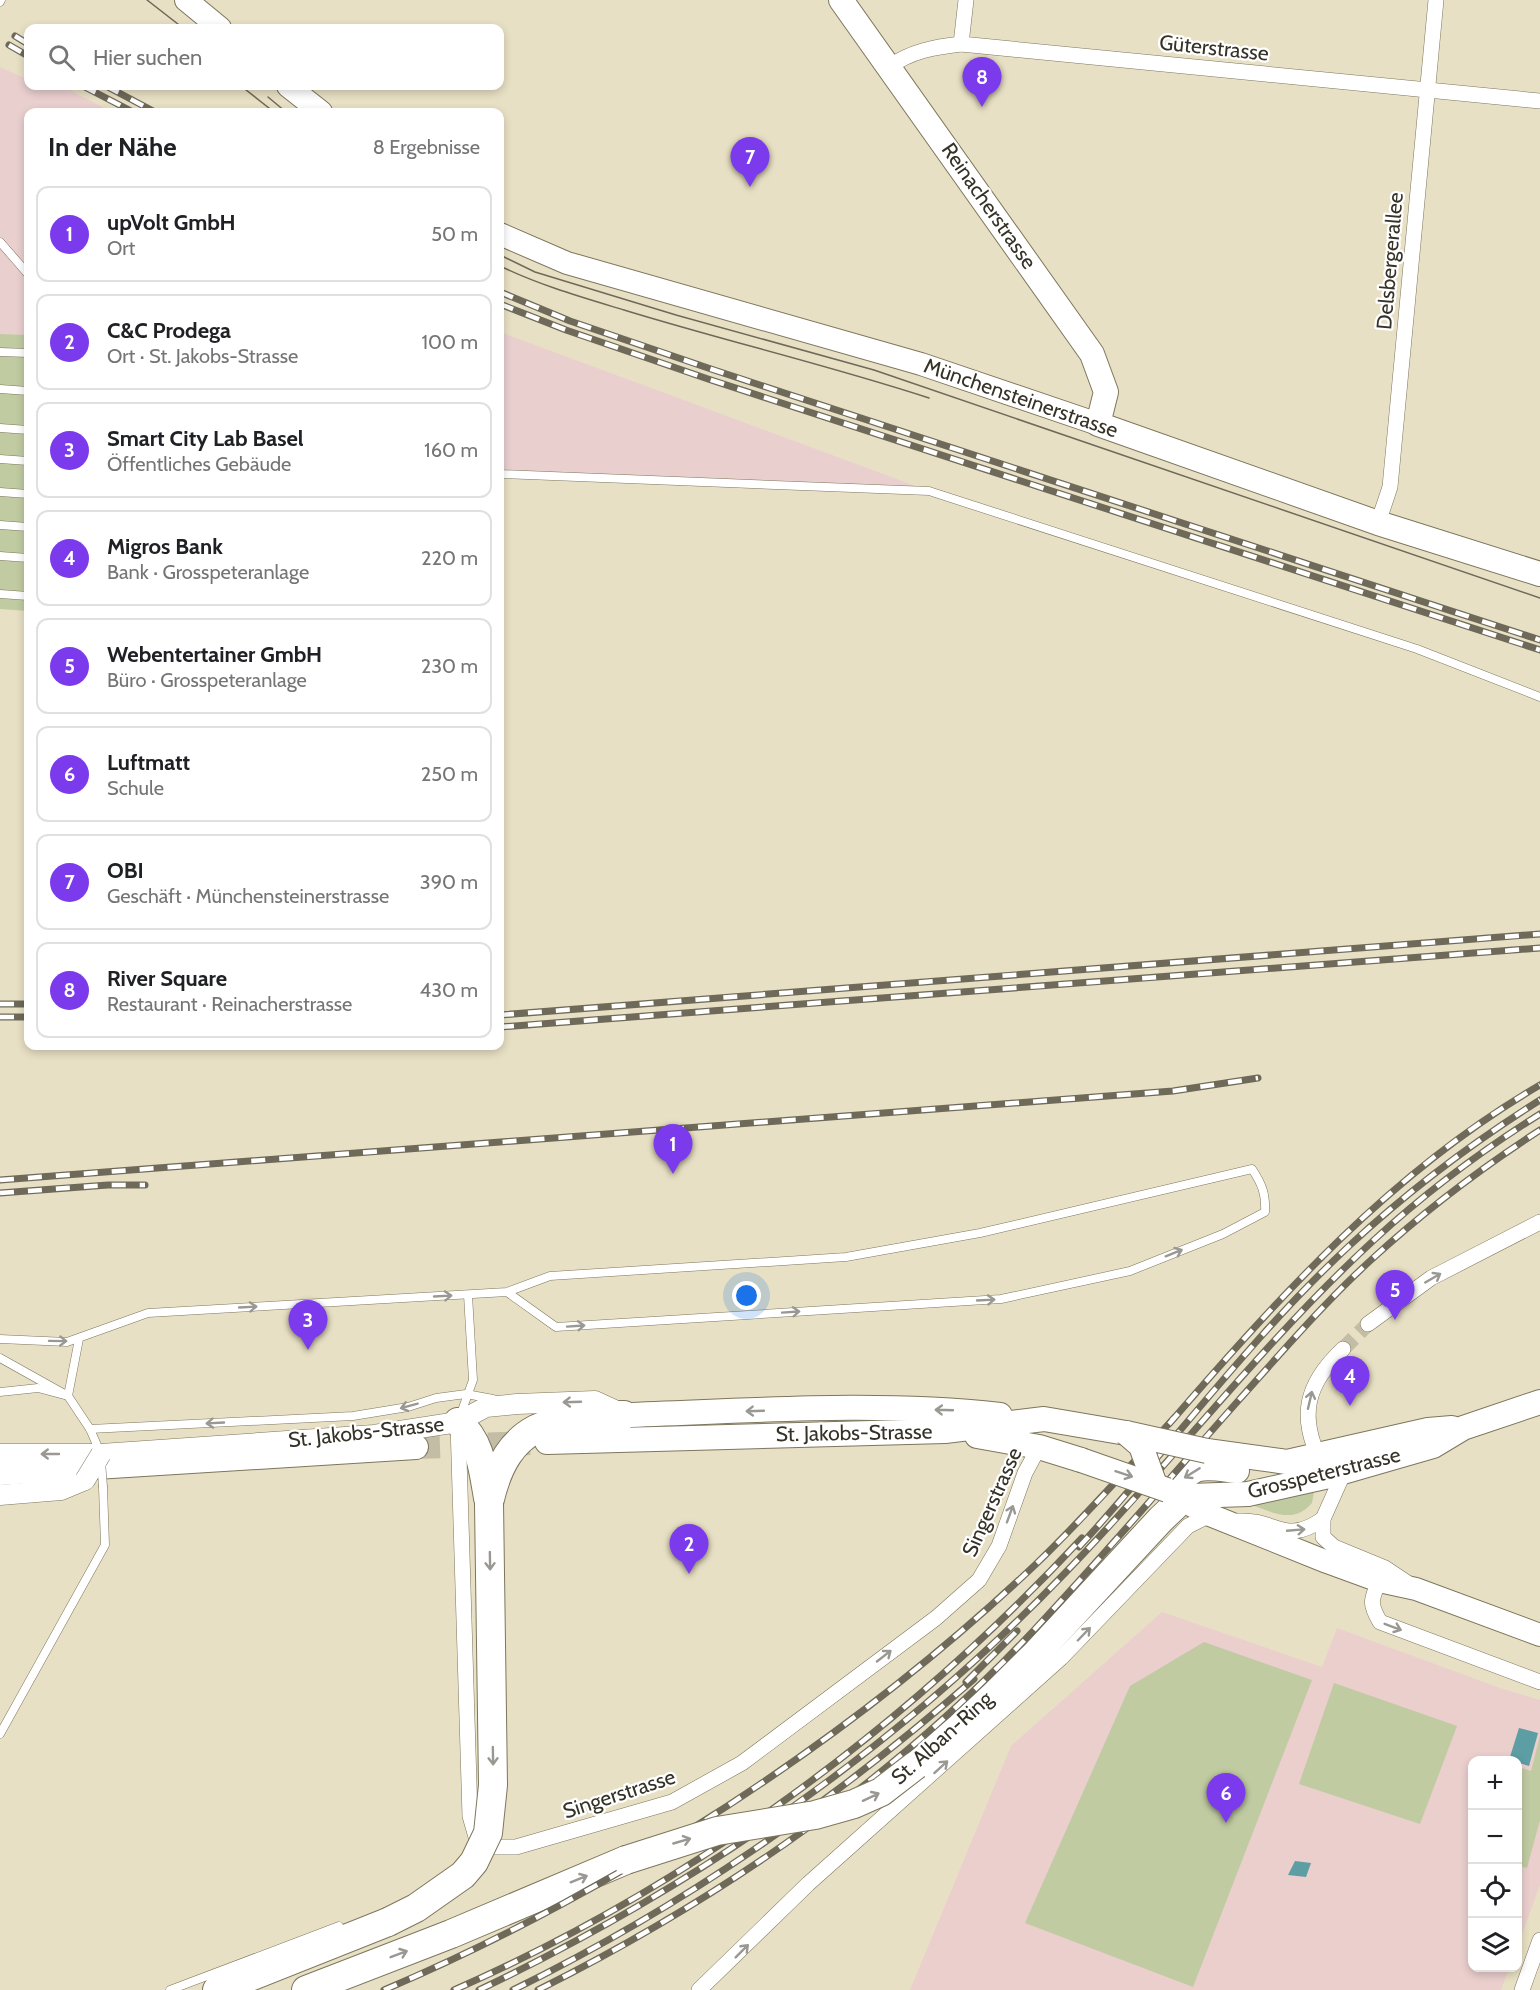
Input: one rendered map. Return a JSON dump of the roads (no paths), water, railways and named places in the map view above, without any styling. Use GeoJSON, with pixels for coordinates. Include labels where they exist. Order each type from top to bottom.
{"type":"FeatureCollection","features":[{"type":"Feature","properties":{"kind":"highway"},"geometry":{"type":"LineString","coordinates":[[489,1503],[493,1483],[504,1458],[532,1430],[555,1421],[590,1415],[624,1415]]}},
{"type":"Feature","properties":{"kind":"highway"},"geometry":{"type":"LineString","coordinates":[[217,1990],[354,1937],[416,1908],[463,1875],[482,1848],[491,1819],[493,1785],[489,1503],[478,1449],[471,1433],[458,1422]]}},
{"type":"Feature","properties":{"kind":"highway"},"geometry":{"type":"LineString","coordinates":[[1094,1591],[1137,1531],[1148,1510],[1187,1502]]}},
{"type":"Feature","properties":{"kind":"highway"},"geometry":{"type":"LineString","coordinates":[[306,1990],[493,1917],[574,1880],[675,1843],[717,1831],[837,1809],[881,1792],[987,1701],[1094,1591],[1187,1502]]}},
{"type":"Feature","properties":{"kind":"main road"},"geometry":{"type":"LineString","coordinates":[[186,0],[215,24]]}},
{"type":"Feature","properties":{"kind":"main road","name":"Reinacherstrasse"},"geometry":{"type":"LineString","coordinates":[[841,0],[1092,354],[1106,392],[1098,424]]}},
{"type":"Feature","properties":{"kind":"main road"},"geometry":{"type":"LineString","coordinates":[[293,90],[316,108]]}},
{"type":"Feature","properties":{"kind":"main road","name":"Münchensteinerstrasse"},"geometry":{"type":"LineString","coordinates":[[504,236],[567,263],[921,364],[1098,424],[1378,524],[1540,574]]}},
{"type":"Feature","properties":{"kind":"main road","name":"Grosspeterstrasse"},"geometry":{"type":"LineString","coordinates":[[1187,1502],[1190,1496],[1248,1494],[1331,1474],[1428,1430],[1463,1428],[1540,1402]]}},
{"type":"Feature","properties":{"kind":"main road"},"geometry":{"type":"LineString","coordinates":[[624,1415],[814,1409],[917,1410],[1044,1419]]}},
{"type":"Feature","properties":{"kind":"main road","name":"St. Jakobs-Strasse"},"geometry":{"type":"LineString","coordinates":[[547,1442],[945,1431],[1044,1419],[1126,1432]]}},
{"type":"Feature","properties":{"kind":"main road","name":"St. Jakobs-Strasse"},"geometry":{"type":"LineString","coordinates":[[945,1431],[1039,1447],[1081,1460],[1379,1581],[1416,1589],[1540,1635]]}},
{"type":"Feature","properties":{"kind":"main road"},"geometry":{"type":"LineString","coordinates":[[1126,1432],[1142,1446],[1151,1468],[1187,1502]]}},
{"type":"Feature","properties":{"kind":"main road","name":"Grosspeterstrasse"},"geometry":{"type":"LineString","coordinates":[[1126,1432],[1207,1451],[1287,1462],[1331,1474]]}},
{"type":"Feature","properties":{"kind":"main road","name":"St. Jakobs-Strasse"},"geometry":{"type":"LineString","coordinates":[[0,1473],[416,1447]]}},
{"type":"Feature","properties":{"kind":"main road","name":"Grosspeterstrasse"},"geometry":{"type":"LineString","coordinates":[[1187,1502],[1184,1476],[1202,1467],[1267,1474],[1287,1462]]}},
{"type":"Feature","properties":{"kind":"street"},"geometry":{"type":"LineString","coordinates":[[962,44],[966,0]]}},
{"type":"Feature","properties":{"kind":"street","name":"Delsbergerallee"},"geometry":{"type":"LineString","coordinates":[[1378,524],[1390,487],[1436,0]]}},
{"type":"Feature","properties":{"kind":"street","name":"Güterstrasse"},"geometry":{"type":"LineString","coordinates":[[889,67],[903,57],[922,50],[962,44],[1540,100]]}},
{"type":"Feature","properties":{"kind":"street"},"geometry":{"type":"LineString","coordinates":[[1368,1324],[1431,1278],[1540,1222]]}},
{"type":"Feature","properties":{"kind":"street"},"geometry":{"type":"LineString","coordinates":[[1323,1519],[1331,1474],[1306,1419],[1310,1396],[1332,1360],[1343,1349]]}},
{"type":"Feature","properties":{"kind":"street","name":"St. Jakobs-Strasse"},"geometry":{"type":"LineString","coordinates":[[0,1454],[101,1454],[374,1435],[458,1422],[486,1407],[517,1404],[595,1401],[624,1415]]}},
{"type":"Feature","properties":{"kind":"street"},"geometry":{"type":"LineString","coordinates":[[458,1422],[470,1816],[476,1837],[488,1846]]}},
{"type":"Feature","properties":{"kind":"street","name":"Singerstrasse"},"geometry":{"type":"LineString","coordinates":[[488,1846],[516,1847],[672,1802],[742,1763],[936,1618],[979,1580],[999,1546],[1025,1473],[1039,1447]]}},
{"type":"Feature","properties":{"kind":"street"},"geometry":{"type":"LineString","coordinates":[[0,1495],[61,1490],[94,1483],[101,1454]]}},
{"type":"Feature","properties":{"kind":"street","name":"St. Jakobs-Strasse"},"geometry":{"type":"LineString","coordinates":[[1187,1502],[1287,1532],[1301,1532],[1323,1519]]}},
{"type":"Feature","properties":{"kind":"street","name":"St. Alban-Ring"},"geometry":{"type":"LineString","coordinates":[[699,1990],[808,1884],[1061,1658],[1188,1526],[1187,1502]]}},
{"type":"Feature","properties":{"kind":"street","name":"St. Jakobs-Strasse"},"geometry":{"type":"LineString","coordinates":[[1323,1519],[1323,1537],[1334,1547],[1385,1568],[1416,1589]]}},
{"type":"Feature","properties":{"kind":"street"},"geometry":{"type":"LineString","coordinates":[[1379,1581],[1372,1598],[1372,1607],[1380,1622],[1540,1682]]}},
{"type":"Feature","properties":{"kind":"street"},"geometry":{"type":"LineString","coordinates":[[1522,1990],[1540,1940]]}},
{"type":"Feature","properties":{"kind":"lane"},"geometry":{"type":"LineString","coordinates":[[0,242],[24,269]]}},
{"type":"Feature","properties":{"kind":"lane"},"geometry":{"type":"LineString","coordinates":[[0,352],[24,353]]}},
{"type":"Feature","properties":{"kind":"lane"},"geometry":{"type":"LineString","coordinates":[[0,389],[24,391]]}},
{"type":"Feature","properties":{"kind":"lane"},"geometry":{"type":"LineString","coordinates":[[0,428],[24,430]]}},
{"type":"Feature","properties":{"kind":"lane"},"geometry":{"type":"LineString","coordinates":[[0,459],[24,461]]}},
{"type":"Feature","properties":{"kind":"lane"},"geometry":{"type":"LineString","coordinates":[[504,474],[928,491],[1417,649],[1540,697]]}},
{"type":"Feature","properties":{"kind":"lane"},"geometry":{"type":"LineString","coordinates":[[0,492],[24,494]]}},
{"type":"Feature","properties":{"kind":"lane"},"geometry":{"type":"LineString","coordinates":[[0,525],[24,527]]}},
{"type":"Feature","properties":{"kind":"lane"},"geometry":{"type":"LineString","coordinates":[[0,556],[24,558]]}},
{"type":"Feature","properties":{"kind":"lane"},"geometry":{"type":"LineString","coordinates":[[0,594],[24,596]]}},
{"type":"Feature","properties":{"kind":"lane"},"geometry":{"type":"LineString","coordinates":[[0,1339],[67,1342],[148,1313],[507,1292],[550,1276],[846,1257],[980,1233],[1252,1169],[1263,1186],[1266,1198],[1265,1212],[1223,1234],[1130,1271],[1001,1299],[556,1327],[507,1292]]}},
{"type":"Feature","properties":{"kind":"lane"},"geometry":{"type":"LineString","coordinates":[[458,1422],[466,1394],[473,1380],[468,1294]]}},
{"type":"Feature","properties":{"kind":"lane"},"geometry":{"type":"LineString","coordinates":[[68,1396],[79,1339]]}},
{"type":"Feature","properties":{"kind":"lane"},"geometry":{"type":"LineString","coordinates":[[0,1358],[68,1396],[90,1429],[101,1454]]}},
{"type":"Feature","properties":{"kind":"lane"},"geometry":{"type":"LineString","coordinates":[[0,1392],[39,1388],[68,1396]]}},
{"type":"Feature","properties":{"kind":"lane"},"geometry":{"type":"LineString","coordinates":[[90,1429],[353,1416],[408,1407],[436,1398],[466,1394],[517,1404]]}},
{"type":"Feature","properties":{"kind":"lane"},"geometry":{"type":"LineString","coordinates":[[0,1734],[105,1545],[94,1483]]}},
{"type":"Feature","properties":{"kind":"lane"},"geometry":{"type":"LineString","coordinates":[[415,1896],[477,1864],[488,1846]]}},
{"type":"Feature","properties":{"kind":"lane"},"geometry":{"type":"LineString","coordinates":[[170,1990],[352,1921]]}},
{"type":"Feature","properties":{"kind":"water"},"geometry":{"type":"Polygon","coordinates":[[[1519,1728],[1538,1733],[1529,1766],[1522,1764],[1522,1756],[1510,1756],[1519,1728]]]}},
{"type":"Feature","properties":{"kind":"water"},"geometry":{"type":"Polygon","coordinates":[[[1295,1861],[1311,1863],[1306,1877],[1288,1875],[1295,1861]]]}},
{"type":"Feature","properties":{"kind":"tunnel"},"geometry":{"type":"LineString","coordinates":[[1343,1349],[1368,1324]]}},
{"type":"Feature","properties":{"kind":"tunnel"},"geometry":{"type":"LineString","coordinates":[[416,1447],[530,1443]]}},
{"type":"Feature","properties":{"kind":"tram line"},"geometry":{"type":"LineString","coordinates":[[147,0],[178,24]]}},
{"type":"Feature","properties":{"kind":"tram line"},"geometry":{"type":"LineString","coordinates":[[246,90],[269,108]]}},
{"type":"Feature","properties":{"kind":"tram line"},"geometry":{"type":"LineString","coordinates":[[268,97],[281,108]]}},
{"type":"Feature","properties":{"kind":"tram line"},"geometry":{"type":"LineString","coordinates":[[504,257],[535,272],[676,315],[874,370],[1540,598]]}},
{"type":"Feature","properties":{"kind":"tram line"},"geometry":{"type":"LineString","coordinates":[[504,268],[545,285],[592,300],[929,398]]}},
{"type":"Feature","properties":{"kind":"railway"},"geometry":{"type":"LineString","coordinates":[[15,36],[24,42]]}},
{"type":"Feature","properties":{"kind":"railway"},"geometry":{"type":"LineString","coordinates":[[9,45],[24,54]]}},
{"type":"Feature","properties":{"kind":"railway"},"geometry":{"type":"LineString","coordinates":[[91,90],[125,108]]}},
{"type":"Feature","properties":{"kind":"railway"},"geometry":{"type":"LineString","coordinates":[[114,90],[147,108]]}},
{"type":"Feature","properties":{"kind":"railway"},"geometry":{"type":"LineString","coordinates":[[504,294],[570,321],[711,369],[1540,640]]}},
{"type":"Feature","properties":{"kind":"railway"},"geometry":{"type":"LineString","coordinates":[[504,306],[566,330],[708,379],[1540,650]]}},
{"type":"Feature","properties":{"kind":"railway"},"geometry":{"type":"LineString","coordinates":[[504,1015],[1540,934]]}},
{"type":"Feature","properties":{"kind":"railway"},"geometry":{"type":"LineString","coordinates":[[504,1027],[1540,948]]}},
{"type":"Feature","properties":{"kind":"railway"},"geometry":{"type":"LineString","coordinates":[[0,1004],[24,1004]]}},
{"type":"Feature","properties":{"kind":"railway"},"geometry":{"type":"LineString","coordinates":[[0,1017],[24,1017]]}},
{"type":"Feature","properties":{"kind":"railway"},"geometry":{"type":"LineString","coordinates":[[0,1180],[1173,1091],[1258,1078]]}},
{"type":"Feature","properties":{"kind":"railway"},"geometry":{"type":"LineString","coordinates":[[1169,1424],[1296,1283],[1387,1196],[1435,1156],[1486,1119],[1540,1085]]}},
{"type":"Feature","properties":{"kind":"railway"},"geometry":{"type":"LineString","coordinates":[[1079,1547],[1278,1318],[1349,1246],[1441,1168],[1540,1100]]}},
{"type":"Feature","properties":{"kind":"railway"},"geometry":{"type":"LineString","coordinates":[[479,1990],[560,1949],[716,1858],[791,1808],[864,1754],[934,1697],[1066,1572],[1143,1489],[1255,1361],[1333,1279],[1433,1189],[1540,1114]]}},
{"type":"Feature","properties":{"kind":"railway"},"geometry":{"type":"LineString","coordinates":[[538,1990],[677,1914],[744,1871],[810,1826],[934,1727],[992,1673],[1047,1616],[1286,1347],[1353,1277],[1432,1208],[1540,1130]]}},
{"type":"Feature","properties":{"kind":"railway"},"geometry":{"type":"LineString","coordinates":[[0,1193],[108,1185],[145,1185]]}},
{"type":"Feature","properties":{"kind":"railway"},"geometry":{"type":"LineString","coordinates":[[384,1990],[472,1950],[644,1858],[728,1806],[809,1750],[888,1691],[964,1629],[1035,1565],[1089,1511],[1174,1418]]}},
{"type":"Feature","properties":{"kind":"railway"},"geometry":{"type":"LineString","coordinates":[[454,1990],[542,1948],[627,1902],[710,1851],[791,1796],[868,1737],[943,1674],[1082,1538]]}},
{"type":"Feature","properties":{"kind":"railway"},"geometry":{"type":"LineString","coordinates":[[966,1682],[1017,1631]]}},
{"type":"Feature","properties":{"kind":"railway"},"geometry":{"type":"LineString","coordinates":[[513,1990],[637,1924],[754,1850],[865,1769],[974,1679]]}},
{"type":"Feature","properties":{"kind":"place","name":"River Square"},"geometry":{"type":"Point","coordinates":[982,107]}},
{"type":"Feature","properties":{"kind":"place","name":"OBI"},"geometry":{"type":"Point","coordinates":[750,187]}},
{"type":"Feature","properties":{"kind":"place","name":"upVolt GmbH"},"geometry":{"type":"Point","coordinates":[673,1174]}},
{"type":"Feature","properties":{"kind":"place","name":"Webentertainer GmbH"},"geometry":{"type":"Point","coordinates":[1395,1320]}},
{"type":"Feature","properties":{"kind":"place","name":"Smart City Lab Basel"},"geometry":{"type":"Point","coordinates":[308,1350]}},
{"type":"Feature","properties":{"kind":"place","name":"Migros Bank"},"geometry":{"type":"Point","coordinates":[1350,1406]}},
{"type":"Feature","properties":{"kind":"place","name":"C&C Prodega"},"geometry":{"type":"Point","coordinates":[689,1574]}},
{"type":"Feature","properties":{"kind":"place","name":"Luftmatt"},"geometry":{"type":"Point","coordinates":[1226,1823]}}]}
